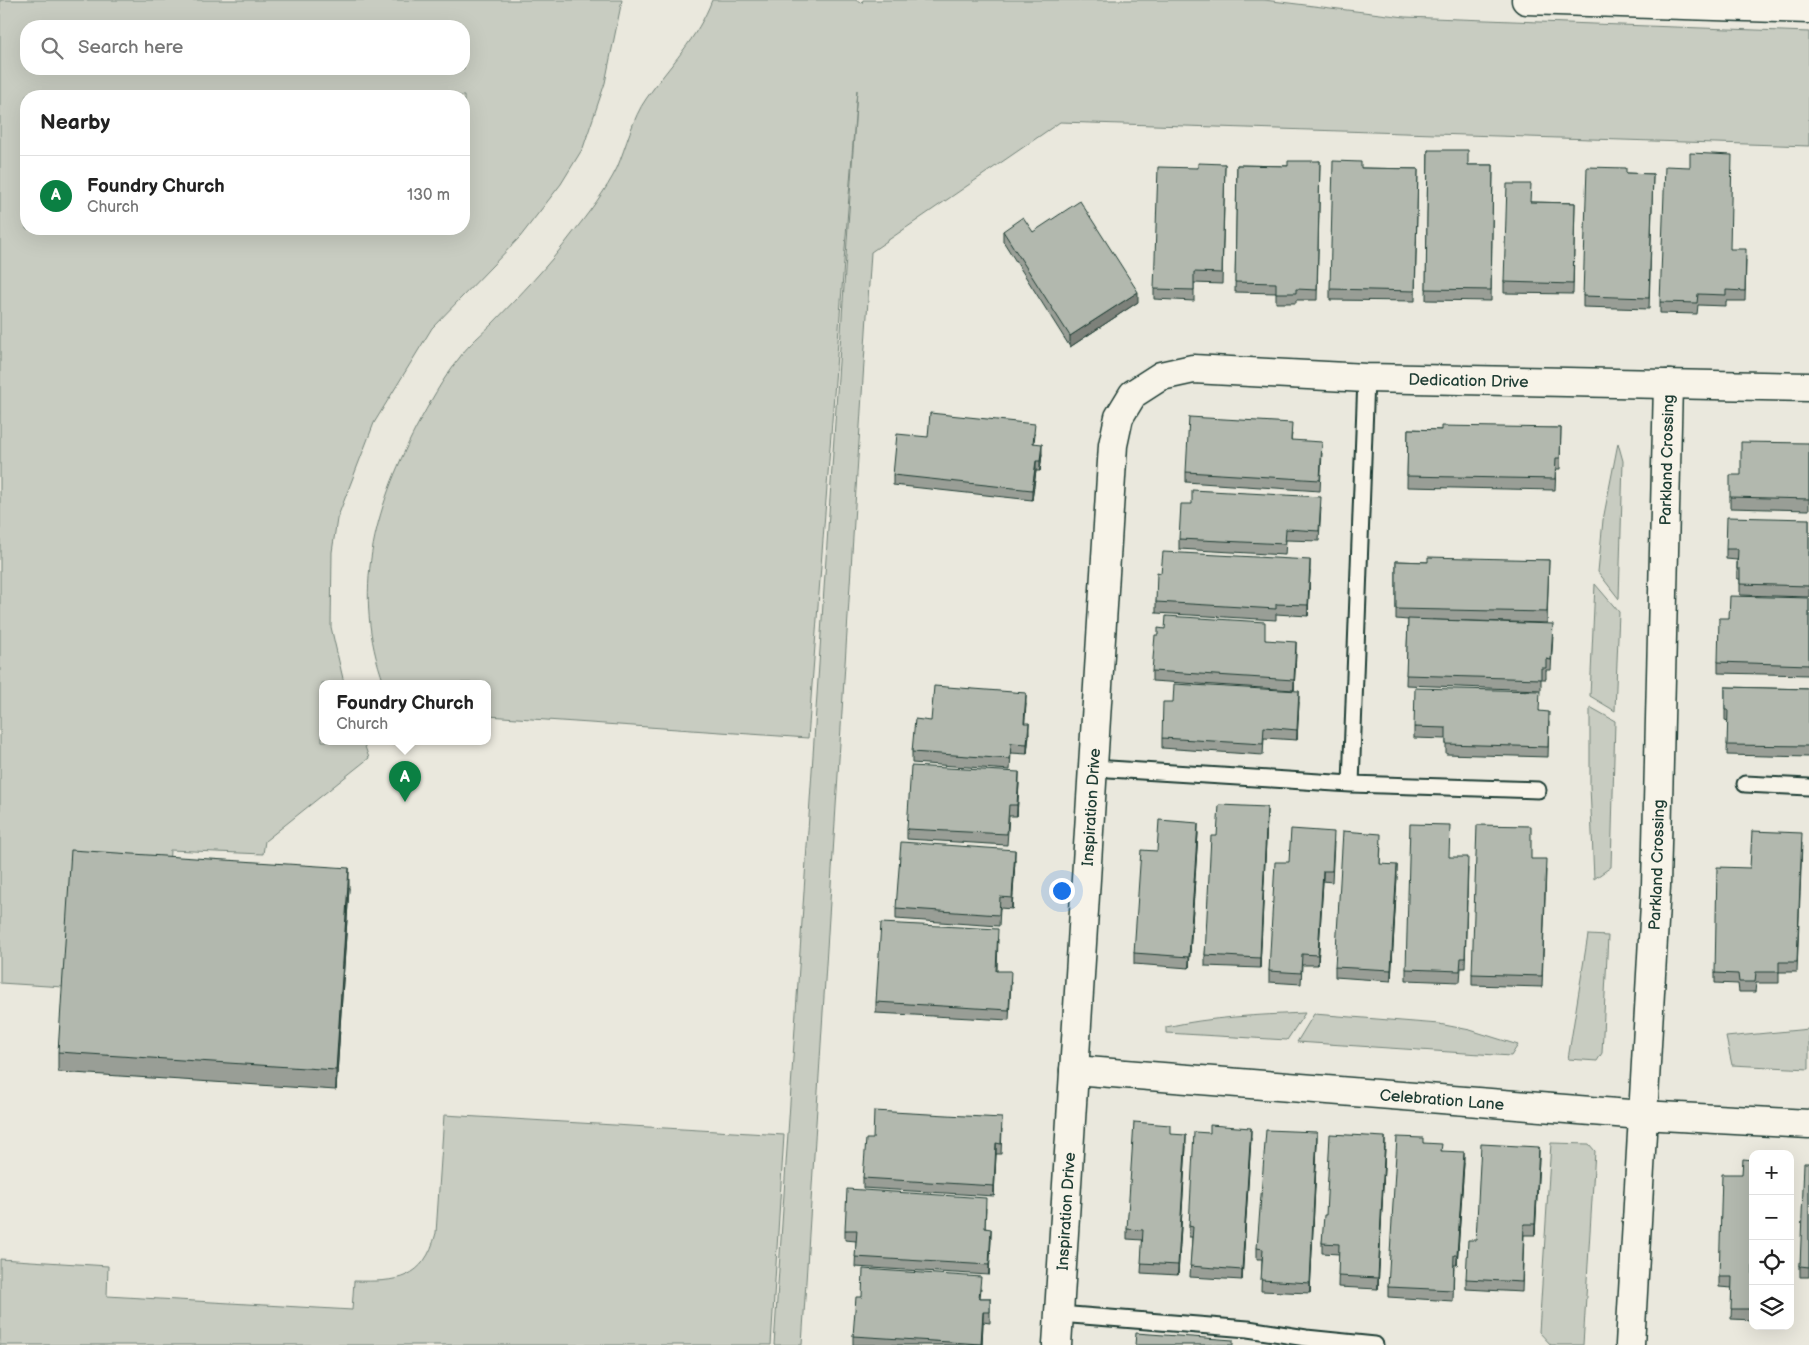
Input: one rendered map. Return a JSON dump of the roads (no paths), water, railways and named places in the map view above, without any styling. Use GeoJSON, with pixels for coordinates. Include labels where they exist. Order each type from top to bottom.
{"type":"FeatureCollection","features":[{"type":"Feature","properties":{"kind":"street"},"geometry":{"type":"LineString","coordinates":[[1526,0],[1809,9]]}},
{"type":"Feature","properties":{"kind":"street","name":"Dedication Drive"},"geometry":{"type":"LineString","coordinates":[[1134,394],[1161,376],[1193,369],[1366,378],[1809,387]]}},
{"type":"Feature","properties":{"kind":"street","name":"Parkland Crossing"},"geometry":{"type":"LineString","coordinates":[[1630,1345],[1656,886],[1668,384]]}},
{"type":"Feature","properties":{"kind":"street","name":"Inspiration Drive"},"geometry":{"type":"LineString","coordinates":[[1057,1345],[1113,445],[1119,417],[1134,394]]}},
{"type":"Feature","properties":{"kind":"street","name":"Celebration Lane"},"geometry":{"type":"LineString","coordinates":[[1074,1070],[1642,1115],[1809,1124]]}},
{"type":"Feature","properties":{"kind":"lane"},"geometry":{"type":"LineString","coordinates":[[1351,784],[1366,378]]}},
{"type":"Feature","properties":{"kind":"lane"},"geometry":{"type":"LineString","coordinates":[[1093,768],[1351,784],[1538,790]]}},
{"type":"Feature","properties":{"kind":"lane"},"geometry":{"type":"LineString","coordinates":[[1745,784],[1809,787]]}},
{"type":"Feature","properties":{"kind":"lane"},"geometry":{"type":"LineString","coordinates":[[1059,1314],[1248,1329],[1306,1342],[1375,1345]]}},
{"type":"Feature","properties":{"kind":"place","name":"Foundry Church"},"geometry":{"type":"Point","coordinates":[405,802]}}]}
